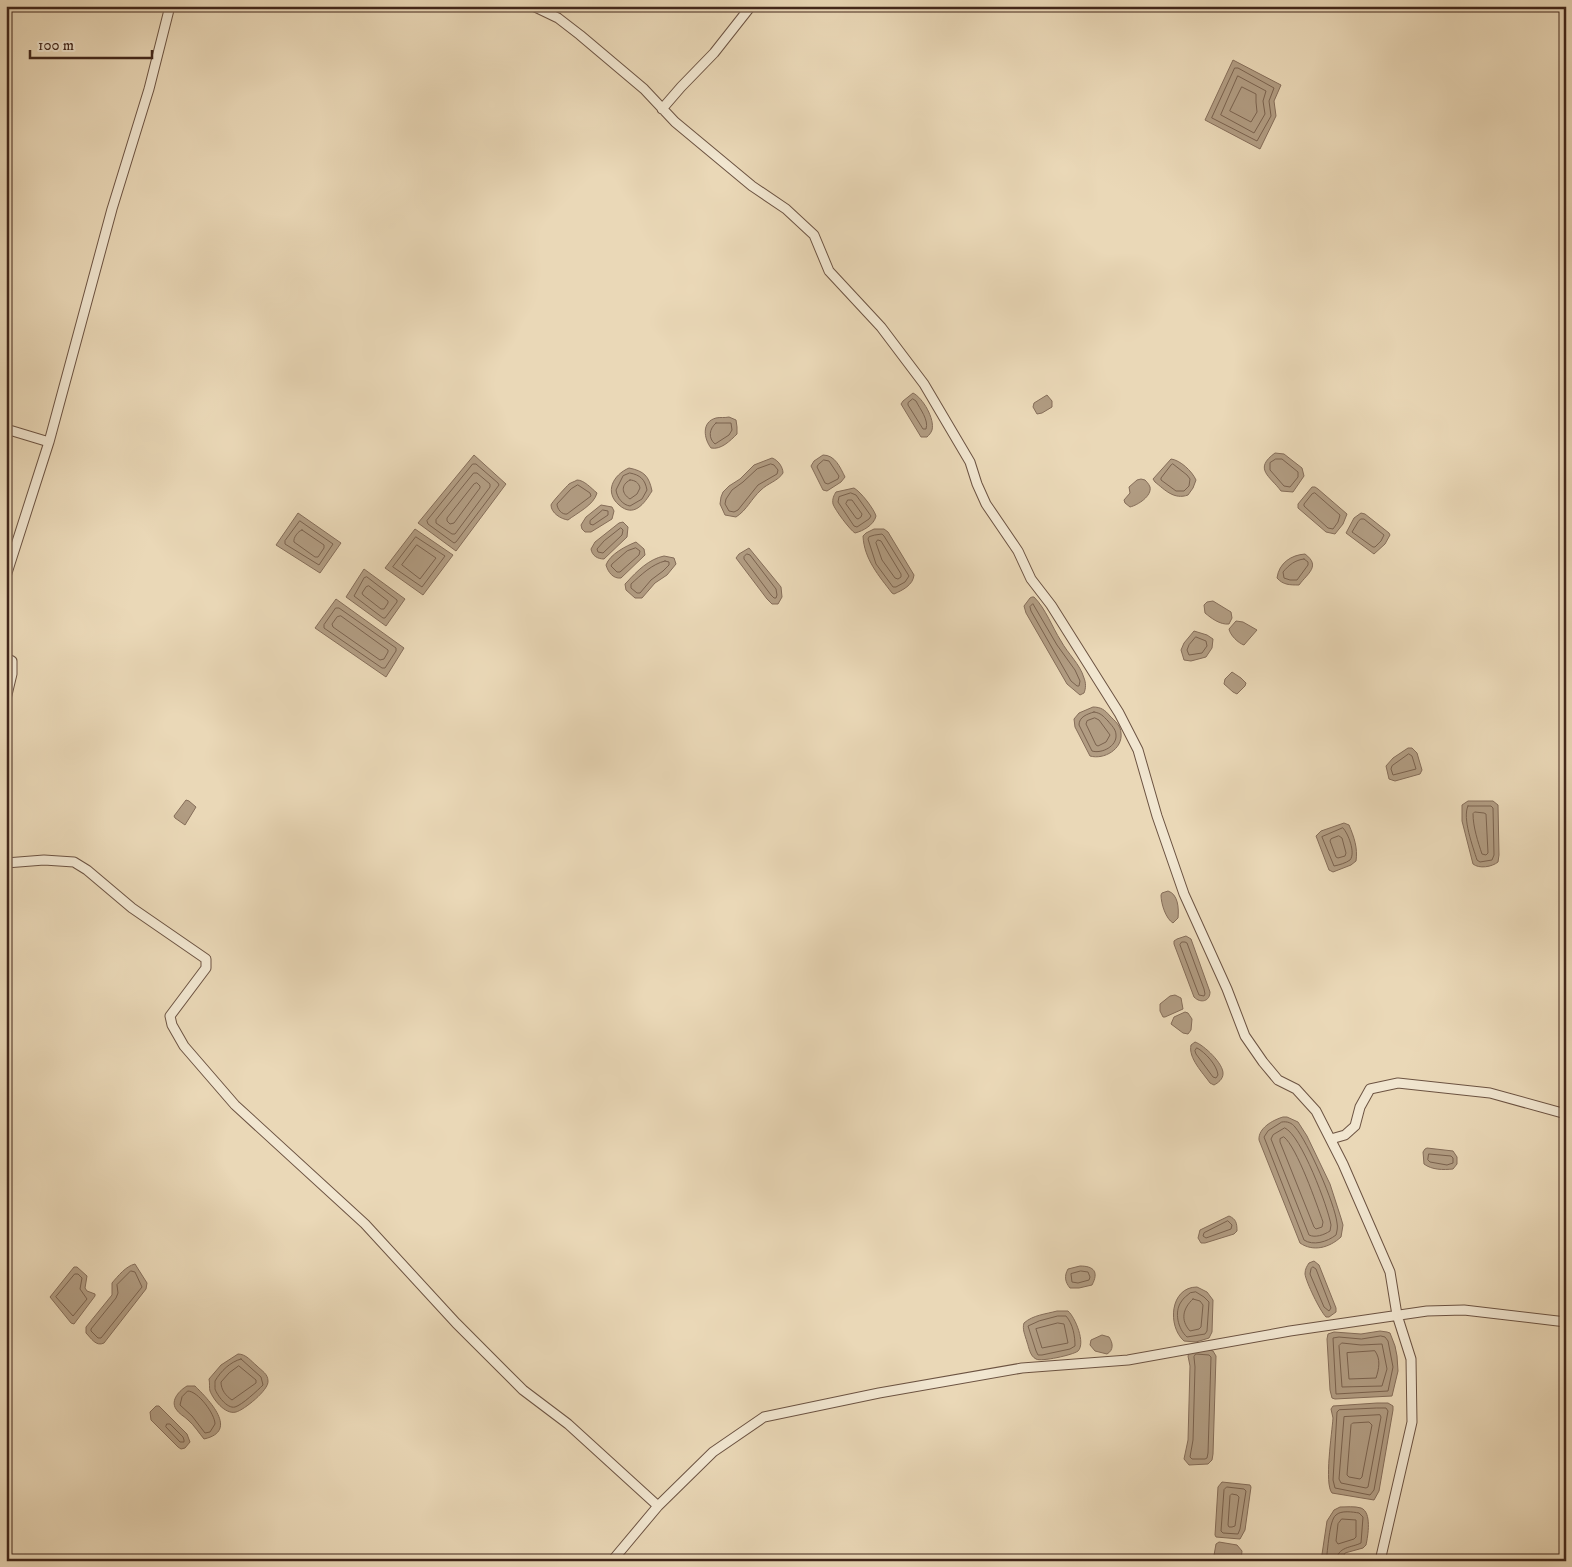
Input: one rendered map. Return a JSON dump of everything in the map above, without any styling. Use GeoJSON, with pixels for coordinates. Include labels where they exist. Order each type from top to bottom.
{"type":"FeatureCollection","features":[{"type":"Feature","properties":{"kind":"street"},"geometry":{"type":"LineString","coordinates":[[6,576],[49,442],[112,209],[149,89],[170,6]]}},
{"type":"Feature","properties":{"kind":"street"},"geometry":{"type":"LineString","coordinates":[[533,6],[558,18],[580,35],[644,89],[675,122],[752,186],[786,209],[814,235],[830,271],[881,327],[924,384],[970,462],[986,504],[1018,551],[1031,580],[1051,605],[1119,713],[1138,750],[1157,816],[1184,894],[1227,990],[1245,1036],[1278,1080],[1296,1089],[1316,1111],[1343,1164],[1390,1272],[1397,1314],[1410,1360],[1412,1422],[1380,1561]]}},
{"type":"Feature","properties":{"kind":"street"},"geometry":{"type":"LineString","coordinates":[[662,109],[714,53],[751,6]]}},
{"type":"Feature","properties":{"kind":"street"},"geometry":{"type":"LineString","coordinates":[[6,429],[49,442]]}},
{"type":"Feature","properties":{"kind":"street"},"geometry":{"type":"LineString","coordinates":[[6,658],[12,661],[12,674],[6,699]]}},
{"type":"Feature","properties":{"kind":"street"},"geometry":{"type":"LineString","coordinates":[[6,863],[44,860],[74,862],[87,870],[132,908],[206,959],[206,968],[170,1016],[172,1025],[184,1046],[235,1105],[365,1224],[456,1323],[523,1390],[568,1424],[658,1506]]}},
{"type":"Feature","properties":{"kind":"street"},"geometry":{"type":"LineString","coordinates":[[1331,1140],[1345,1135],[1355,1126],[1360,1107],[1370,1089],[1398,1083],[1490,1093],[1566,1114]]}},
{"type":"Feature","properties":{"kind":"street"},"geometry":{"type":"LineString","coordinates":[[612,1561],[658,1506],[713,1452],[764,1417],[879,1393],[1013,1370],[1128,1360],[1397,1314],[1464,1310],[1566,1322]]}},
{"type":"Feature","properties":{"kind":"water"},"geometry":{"type":"Polygon","coordinates":[[[1233,60],[1281,85],[1274,101],[1276,116],[1260,149],[1205,120],[1233,60]]]}},
{"type":"Feature","properties":{"kind":"water"},"geometry":{"type":"Polygon","coordinates":[[[913,393],[924,404],[932,420],[932,430],[927,437],[921,437],[901,404],[913,393]]]}},
{"type":"Feature","properties":{"kind":"water"},"geometry":{"type":"Polygon","coordinates":[[[1047,395],[1052,401],[1052,407],[1037,414],[1033,407],[1034,403],[1047,395]]]}},
{"type":"Feature","properties":{"kind":"water"},"geometry":{"type":"Polygon","coordinates":[[[729,417],[736,420],[737,434],[722,446],[711,448],[705,431],[708,423],[716,418],[729,417]]]}},
{"type":"Feature","properties":{"kind":"water"},"geometry":{"type":"Polygon","coordinates":[[[1275,453],[1284,454],[1302,468],[1304,476],[1293,492],[1281,491],[1268,477],[1264,468],[1265,464],[1275,453]]]}},
{"type":"Feature","properties":{"kind":"water"},"geometry":{"type":"Polygon","coordinates":[[[474,455],[506,484],[456,551],[418,523],[474,455]]]}},
{"type":"Feature","properties":{"kind":"water"},"geometry":{"type":"Polygon","coordinates":[[[823,455],[834,459],[845,477],[827,491],[823,490],[811,466],[814,461],[823,455]]]}},
{"type":"Feature","properties":{"kind":"water"},"geometry":{"type":"Polygon","coordinates":[[[772,458],[781,466],[783,473],[781,476],[761,490],[736,517],[725,515],[720,504],[723,492],[754,465],[772,458]]]}},
{"type":"Feature","properties":{"kind":"water"},"geometry":{"type":"Polygon","coordinates":[[[1171,459],[1178,461],[1192,473],[1196,480],[1188,495],[1174,495],[1166,491],[1153,479],[1171,459]]]}},
{"type":"Feature","properties":{"kind":"water"},"geometry":{"type":"Polygon","coordinates":[[[629,468],[645,475],[652,491],[642,505],[634,510],[624,509],[619,505],[614,500],[611,489],[615,479],[629,468]]]}},
{"type":"Feature","properties":{"kind":"water"},"geometry":{"type":"Polygon","coordinates":[[[1141,479],[1145,480],[1150,486],[1149,494],[1140,502],[1130,507],[1124,500],[1130,493],[1129,487],[1141,479]]]}},
{"type":"Feature","properties":{"kind":"water"},"geometry":{"type":"Polygon","coordinates":[[[577,480],[585,483],[597,493],[589,505],[568,520],[555,513],[551,505],[569,484],[577,480]]]}},
{"type":"Feature","properties":{"kind":"water"},"geometry":{"type":"Polygon","coordinates":[[[1312,487],[1318,489],[1347,514],[1343,524],[1335,534],[1326,532],[1298,508],[1298,504],[1312,487]]]}},
{"type":"Feature","properties":{"kind":"water"},"geometry":{"type":"Polygon","coordinates":[[[854,488],[867,501],[876,516],[868,527],[855,533],[834,507],[833,502],[836,492],[854,488]]]}},
{"type":"Feature","properties":{"kind":"water"},"geometry":{"type":"Polygon","coordinates":[[[601,505],[612,507],[614,511],[612,519],[591,532],[585,532],[581,525],[586,517],[601,505]]]}},
{"type":"Feature","properties":{"kind":"water"},"geometry":{"type":"Polygon","coordinates":[[[298,513],[341,543],[320,573],[276,545],[298,513]]]}},
{"type":"Feature","properties":{"kind":"water"},"geometry":{"type":"Polygon","coordinates":[[[1361,513],[1365,514],[1390,535],[1385,544],[1374,554],[1346,533],[1354,518],[1361,513]]]}},
{"type":"Feature","properties":{"kind":"water"},"geometry":{"type":"Polygon","coordinates":[[[623,522],[628,527],[627,537],[604,559],[596,557],[591,549],[595,542],[619,523],[623,522]]]}},
{"type":"Feature","properties":{"kind":"water"},"geometry":{"type":"Polygon","coordinates":[[[415,529],[453,555],[423,595],[385,568],[415,529]]]}},
{"type":"Feature","properties":{"kind":"water"},"geometry":{"type":"Polygon","coordinates":[[[874,529],[884,529],[888,532],[914,575],[910,584],[894,594],[877,574],[866,552],[863,536],[874,529]]]}},
{"type":"Feature","properties":{"kind":"water"},"geometry":{"type":"Polygon","coordinates":[[[636,542],[644,549],[645,555],[621,578],[613,576],[606,565],[608,561],[619,551],[636,542]]]}},
{"type":"Feature","properties":{"kind":"water"},"geometry":{"type":"Polygon","coordinates":[[[749,548],[781,587],[782,597],[778,604],[772,604],[767,599],[736,558],[749,548]]]}},
{"type":"Feature","properties":{"kind":"water"},"geometry":{"type":"Polygon","coordinates":[[[1305,554],[1310,558],[1313,566],[1299,585],[1290,585],[1277,578],[1280,568],[1286,561],[1295,556],[1305,554]]]}},
{"type":"Feature","properties":{"kind":"water"},"geometry":{"type":"Polygon","coordinates":[[[664,556],[674,558],[676,564],[642,598],[635,598],[626,590],[625,584],[644,566],[664,556]]]}},
{"type":"Feature","properties":{"kind":"water"},"geometry":{"type":"Polygon","coordinates":[[[364,569],[405,599],[386,626],[346,597],[364,569]]]}},
{"type":"Feature","properties":{"kind":"water"},"geometry":{"type":"Polygon","coordinates":[[[1032,597],[1042,607],[1064,646],[1080,668],[1085,682],[1084,693],[1080,695],[1067,684],[1026,613],[1024,606],[1032,597]]]}},
{"type":"Feature","properties":{"kind":"water"},"geometry":{"type":"Polygon","coordinates":[[[336,599],[404,648],[386,677],[315,628],[336,599]]]}},
{"type":"Feature","properties":{"kind":"water"},"geometry":{"type":"Polygon","coordinates":[[[1213,601],[1231,612],[1232,618],[1229,624],[1219,622],[1205,613],[1204,605],[1207,602],[1213,601]]]}},
{"type":"Feature","properties":{"kind":"water"},"geometry":{"type":"Polygon","coordinates":[[[1236,621],[1243,622],[1257,630],[1244,645],[1235,638],[1229,629],[1236,621]]]}},
{"type":"Feature","properties":{"kind":"water"},"geometry":{"type":"Polygon","coordinates":[[[1194,631],[1213,639],[1212,648],[1206,657],[1191,661],[1184,660],[1181,650],[1194,631]]]}},
{"type":"Feature","properties":{"kind":"water"},"geometry":{"type":"Polygon","coordinates":[[[1232,672],[1246,683],[1237,694],[1224,684],[1225,679],[1232,672]]]}},
{"type":"Feature","properties":{"kind":"water"},"geometry":{"type":"Polygon","coordinates":[[[1093,707],[1105,711],[1121,730],[1121,739],[1116,748],[1106,755],[1095,757],[1090,756],[1075,727],[1074,719],[1079,713],[1093,707]]]}},
{"type":"Feature","properties":{"kind":"water"},"geometry":{"type":"Polygon","coordinates":[[[1408,748],[1412,748],[1417,753],[1422,770],[1420,774],[1395,781],[1389,779],[1386,766],[1393,758],[1408,748]]]}},
{"type":"Feature","properties":{"kind":"water"},"geometry":{"type":"Polygon","coordinates":[[[186,800],[196,807],[185,825],[174,816],[186,800]]]}},
{"type":"Feature","properties":{"kind":"water"},"geometry":{"type":"Polygon","coordinates":[[[1468,801],[1493,801],[1498,805],[1499,855],[1498,862],[1492,865],[1482,867],[1473,864],[1462,821],[1462,805],[1468,801]]]}},
{"type":"Feature","properties":{"kind":"water"},"geometry":{"type":"Polygon","coordinates":[[[1344,823],[1349,825],[1354,838],[1356,861],[1333,872],[1329,870],[1316,836],[1321,831],[1344,823]]]}},
{"type":"Feature","properties":{"kind":"water"},"geometry":{"type":"Polygon","coordinates":[[[1168,891],[1176,898],[1178,906],[1178,918],[1173,923],[1166,915],[1161,899],[1162,893],[1168,891]]]}},
{"type":"Feature","properties":{"kind":"water"},"geometry":{"type":"Polygon","coordinates":[[[1186,936],[1191,939],[1210,992],[1205,1001],[1194,997],[1174,944],[1174,941],[1177,939],[1186,936]]]}},
{"type":"Feature","properties":{"kind":"water"},"geometry":{"type":"Polygon","coordinates":[[[1175,995],[1181,998],[1183,1009],[1163,1017],[1160,1011],[1160,1004],[1170,996],[1175,995]]]}},
{"type":"Feature","properties":{"kind":"water"},"geometry":{"type":"Polygon","coordinates":[[[1185,1012],[1192,1019],[1191,1030],[1188,1034],[1183,1033],[1171,1024],[1174,1017],[1185,1012]]]}},
{"type":"Feature","properties":{"kind":"water"},"geometry":{"type":"Polygon","coordinates":[[[1195,1042],[1213,1055],[1220,1065],[1223,1074],[1222,1078],[1214,1085],[1210,1083],[1194,1060],[1191,1045],[1195,1042]]]}},
{"type":"Feature","properties":{"kind":"water"},"geometry":{"type":"Polygon","coordinates":[[[1283,1117],[1298,1122],[1307,1136],[1330,1184],[1343,1225],[1341,1237],[1321,1248],[1305,1246],[1300,1243],[1259,1140],[1259,1136],[1264,1128],[1271,1122],[1283,1117]]]}},
{"type":"Feature","properties":{"kind":"water"},"geometry":{"type":"Polygon","coordinates":[[[1427,1148],[1453,1151],[1457,1157],[1457,1164],[1453,1169],[1438,1169],[1427,1166],[1424,1164],[1423,1152],[1427,1148]]]}},
{"type":"Feature","properties":{"kind":"water"},"geometry":{"type":"Polygon","coordinates":[[[1229,1216],[1235,1220],[1237,1231],[1234,1234],[1201,1243],[1198,1238],[1200,1230],[1229,1216]]]}},
{"type":"Feature","properties":{"kind":"water"},"geometry":{"type":"Polygon","coordinates":[[[1314,1261],[1319,1265],[1336,1308],[1336,1312],[1329,1317],[1326,1317],[1320,1309],[1306,1278],[1306,1268],[1309,1263],[1314,1261]]]}},
{"type":"Feature","properties":{"kind":"water"},"geometry":{"type":"Polygon","coordinates":[[[135,1264],[147,1283],[146,1289],[104,1343],[96,1343],[86,1333],[86,1327],[112,1295],[112,1283],[125,1269],[135,1264]]]}},
{"type":"Feature","properties":{"kind":"water"},"geometry":{"type":"Polygon","coordinates":[[[1080,1266],[1089,1267],[1094,1271],[1095,1277],[1092,1285],[1070,1288],[1066,1279],[1068,1269],[1080,1266]]]}},
{"type":"Feature","properties":{"kind":"water"},"geometry":{"type":"Polygon","coordinates":[[[74,1267],[77,1267],[87,1276],[85,1288],[87,1291],[95,1294],[95,1296],[74,1324],[71,1323],[50,1297],[74,1267]]]}},
{"type":"Feature","properties":{"kind":"water"},"geometry":{"type":"Polygon","coordinates":[[[1197,1287],[1207,1292],[1213,1300],[1212,1332],[1209,1338],[1196,1342],[1184,1341],[1175,1326],[1174,1308],[1181,1293],[1197,1287]]]}},
{"type":"Feature","properties":{"kind":"water"},"geometry":{"type":"Polygon","coordinates":[[[1057,1311],[1068,1311],[1071,1314],[1079,1330],[1080,1347],[1075,1353],[1064,1356],[1044,1360],[1036,1359],[1032,1356],[1029,1349],[1023,1325],[1035,1316],[1057,1311]]]}},
{"type":"Feature","properties":{"kind":"water"},"geometry":{"type":"Polygon","coordinates":[[[1380,1331],[1390,1333],[1397,1356],[1398,1371],[1392,1396],[1332,1398],[1328,1334],[1334,1332],[1361,1334],[1380,1331]]]}},
{"type":"Feature","properties":{"kind":"water"},"geometry":{"type":"Polygon","coordinates":[[[1102,1335],[1109,1337],[1111,1342],[1112,1348],[1107,1354],[1095,1351],[1090,1345],[1091,1340],[1102,1335]]]}},
{"type":"Feature","properties":{"kind":"water"},"geometry":{"type":"Polygon","coordinates":[[[1206,1349],[1213,1351],[1216,1356],[1213,1454],[1212,1460],[1208,1464],[1189,1465],[1184,1459],[1188,1440],[1190,1366],[1188,1356],[1190,1351],[1206,1349]]]}},
{"type":"Feature","properties":{"kind":"water"},"geometry":{"type":"Polygon","coordinates":[[[238,1354],[244,1355],[266,1374],[268,1381],[265,1389],[250,1404],[236,1412],[232,1412],[220,1406],[214,1398],[210,1391],[209,1379],[221,1365],[238,1354]]]}},
{"type":"Feature","properties":{"kind":"water"},"geometry":{"type":"Polygon","coordinates":[[[187,1386],[195,1386],[218,1414],[220,1429],[214,1435],[204,1439],[174,1406],[175,1399],[181,1390],[187,1386]]]}},
{"type":"Feature","properties":{"kind":"water"},"geometry":{"type":"Polygon","coordinates":[[[1388,1403],[1393,1406],[1379,1491],[1374,1500],[1332,1493],[1329,1480],[1333,1418],[1331,1409],[1333,1406],[1388,1403]]]}},
{"type":"Feature","properties":{"kind":"water"},"geometry":{"type":"Polygon","coordinates":[[[156,1406],[159,1406],[187,1434],[190,1442],[185,1448],[181,1449],[178,1447],[151,1420],[150,1412],[156,1406]]]}},
{"type":"Feature","properties":{"kind":"water"},"geometry":{"type":"Polygon","coordinates":[[[1222,1482],[1250,1485],[1251,1487],[1245,1530],[1240,1539],[1216,1537],[1215,1535],[1218,1487],[1222,1482]]]}},
{"type":"Feature","properties":{"kind":"water"},"geometry":{"type":"Polygon","coordinates":[[[1340,1507],[1361,1508],[1367,1514],[1368,1536],[1366,1545],[1363,1548],[1345,1553],[1341,1561],[1321,1561],[1327,1521],[1334,1510],[1340,1507]]]}},
{"type":"Feature","properties":{"kind":"water"},"geometry":{"type":"Polygon","coordinates":[[[1219,1542],[1237,1545],[1242,1551],[1241,1561],[1213,1561],[1216,1544],[1219,1542]]]}}]}
